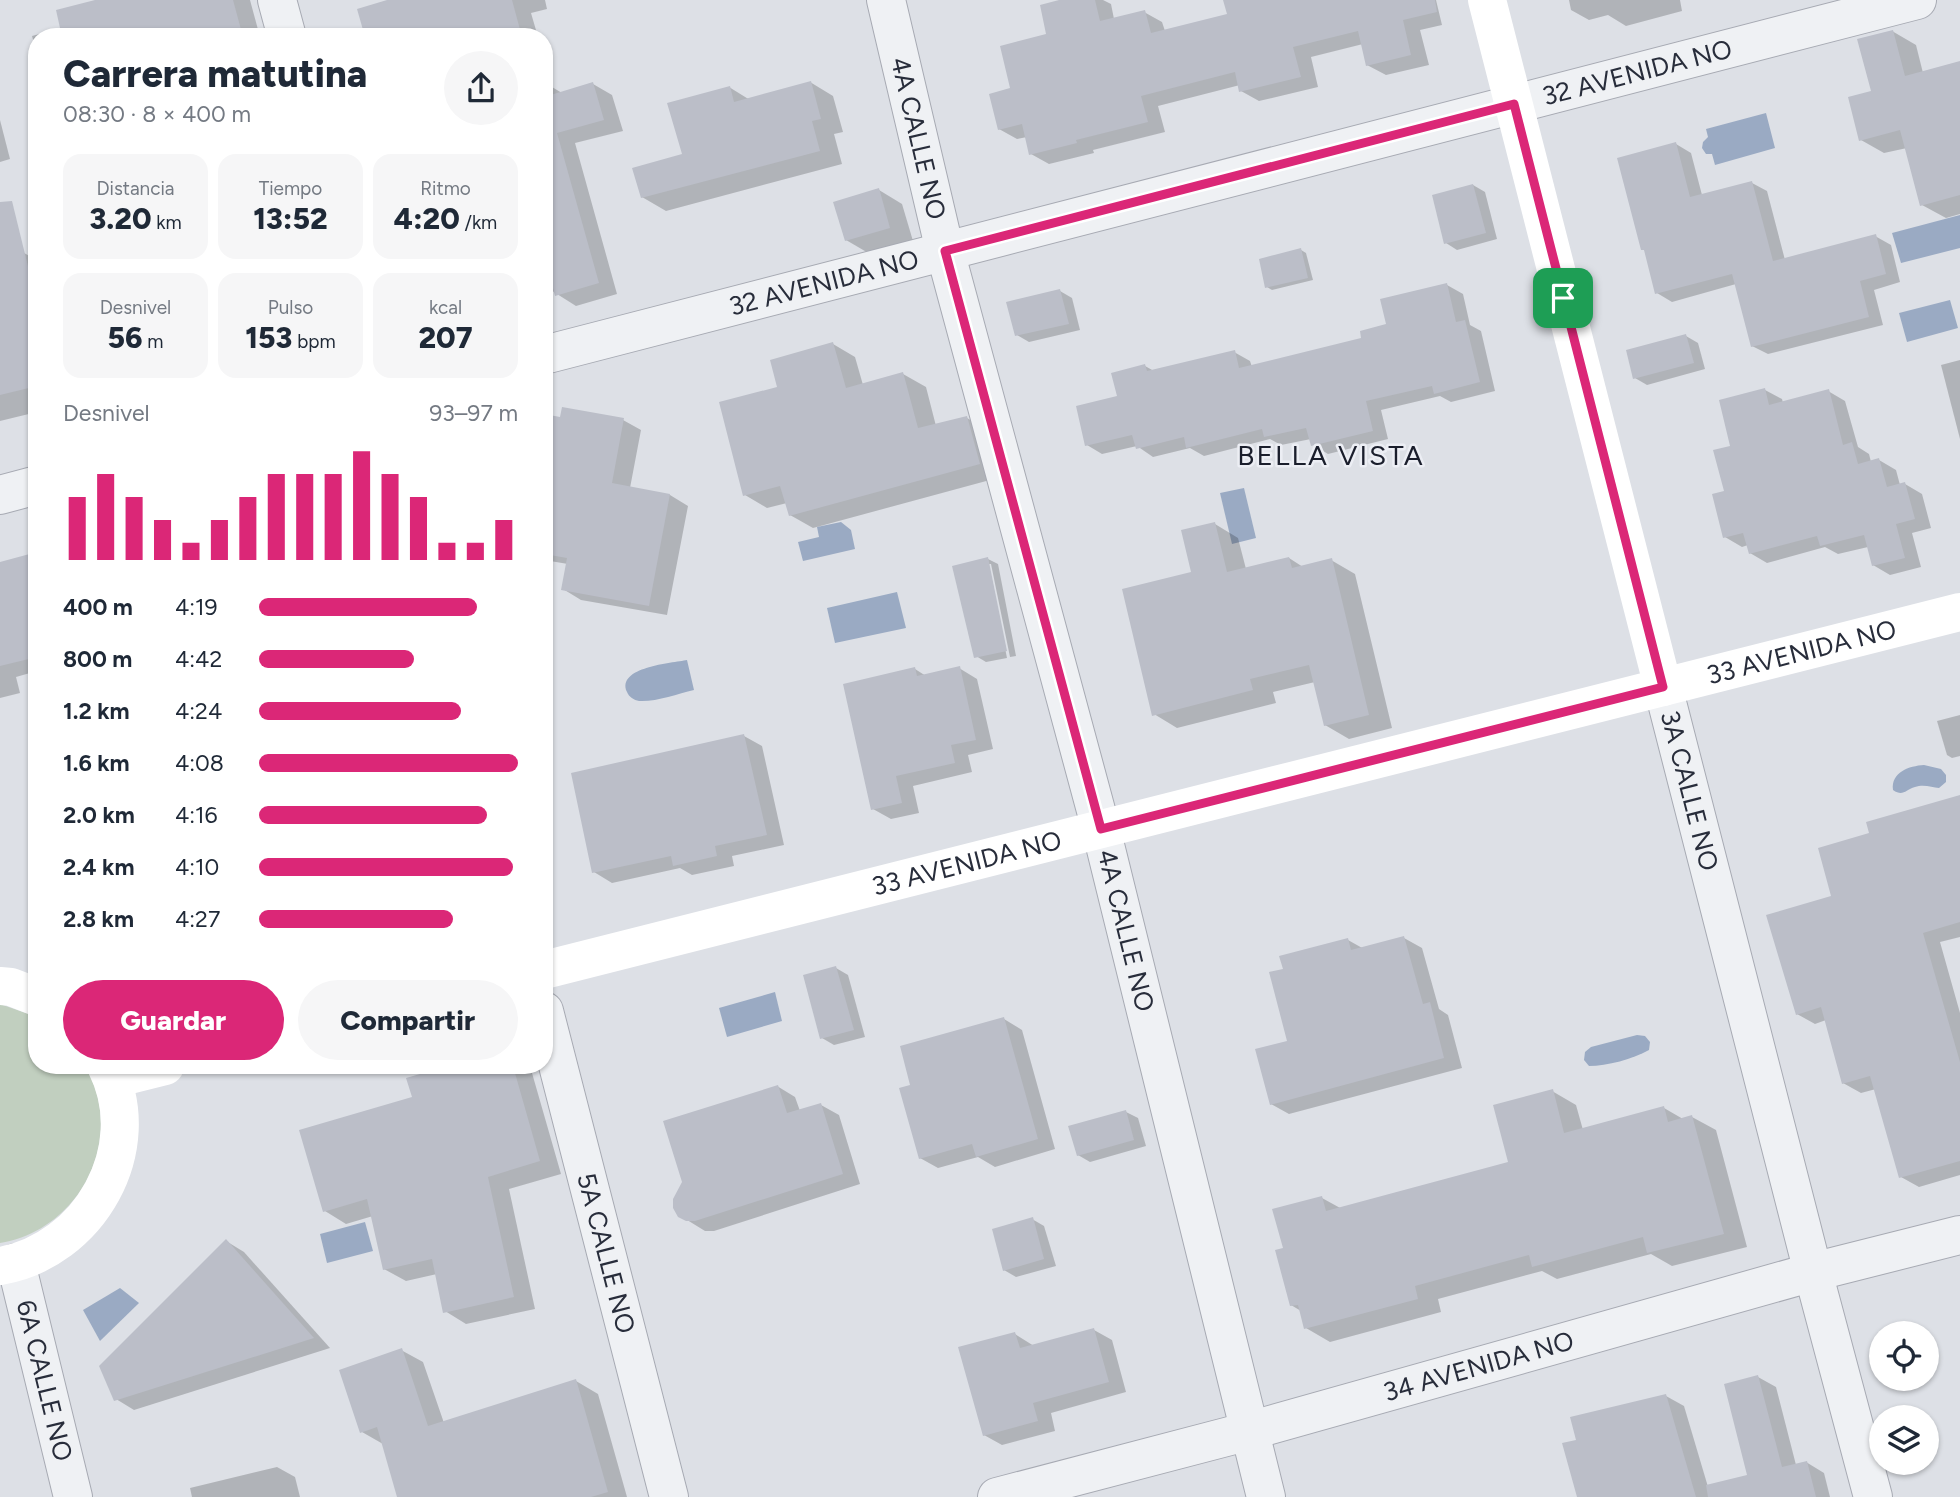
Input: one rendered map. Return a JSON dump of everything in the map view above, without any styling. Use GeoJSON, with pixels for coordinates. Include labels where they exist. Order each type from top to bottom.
{"type":"FeatureCollection","features":[{"type":"Feature","properties":{"kind":"street"},"geometry":{"type":"LineString","coordinates":[[277,0],[285,28]]}},
{"type":"Feature","properties":{"kind":"street","name":"4A CALLE NO"},"geometry":{"type":"LineString","coordinates":[[886,0],[945,251],[1101,829],[1266,1497]]}},
{"type":"Feature","properties":{"kind":"street","name":"3A CALLE NO"},"geometry":{"type":"LineString","coordinates":[[1488,0],[1873,1497]]}},
{"type":"Feature","properties":{"kind":"street","name":"32 AVENIDA NO"},"geometry":{"type":"LineString","coordinates":[[553,353],[1917,0]]}},
{"type":"Feature","properties":{"kind":"street"},"geometry":{"type":"LineString","coordinates":[[0,495],[28,487]]}},
{"type":"Feature","properties":{"kind":"street","name":"33 AVENIDA NO"},"geometry":{"type":"LineString","coordinates":[[553,968],[1960,612]]}},
{"type":"Feature","properties":{"kind":"street"},"geometry":{"type":"LineString","coordinates":[[0,986],[28,994]]}},
{"type":"Feature","properties":{"kind":"street","name":"5A CALLE NO"},"geometry":{"type":"LineString","coordinates":[[553,1046],[669,1497]]}},
{"type":"Feature","properties":{"kind":"street"},"geometry":{"type":"LineString","coordinates":[[8,1264],[51,1248],[81,1223],[104,1192],[117,1156],[120,1117],[110,1074]]}},
{"type":"Feature","properties":{"kind":"street","name":"34 AVENIDA NO"},"geometry":{"type":"LineString","coordinates":[[997,1497],[1249,1431],[1813,1272],[1960,1235]]}},
{"type":"Feature","properties":{"kind":"street","name":"6A CALLE NO"},"geometry":{"type":"LineString","coordinates":[[8,1264],[73,1497]]}},
{"type":"Feature","properties":{"kind":"green space"},"geometry":{"type":"Polygon","coordinates":[[[0,1004],[28,1014],[28,1074],[89,1074],[97,1093],[101,1122],[98,1150],[89,1176],[74,1200],[53,1220],[29,1235],[0,1243],[0,1004]]]}},
{"type":"Feature","properties":{"kind":"water"},"geometry":{"type":"Polygon","coordinates":[[[1766,113],[1775,148],[1715,165],[1712,154],[1706,154],[1702,148],[1708,137],[1706,129],[1766,113]]]}},
{"type":"Feature","properties":{"kind":"water"},"geometry":{"type":"Polygon","coordinates":[[[1960,215],[1960,248],[1901,263],[1892,233],[1960,215]]]}},
{"type":"Feature","properties":{"kind":"water"},"geometry":{"type":"Polygon","coordinates":[[[1950,300],[1958,328],[1907,342],[1899,313],[1950,300]]]}},
{"type":"Feature","properties":{"kind":"water"},"geometry":{"type":"Polygon","coordinates":[[[1244,488],[1256,538],[1232,544],[1220,493],[1244,488]]]}},
{"type":"Feature","properties":{"kind":"water"},"geometry":{"type":"Polygon","coordinates":[[[841,522],[851,530],[855,549],[803,561],[798,542],[819,537],[817,527],[841,522]]]}},
{"type":"Feature","properties":{"kind":"water"},"geometry":{"type":"Polygon","coordinates":[[[897,592],[906,628],[835,643],[827,608],[897,592]]]}},
{"type":"Feature","properties":{"kind":"water"},"geometry":{"type":"Polygon","coordinates":[[[687,660],[694,690],[646,701],[635,700],[628,694],[626,684],[637,672],[687,660]]]}},
{"type":"Feature","properties":{"kind":"water"},"geometry":{"type":"Polygon","coordinates":[[[1924,765],[1941,769],[1946,775],[1946,782],[1939,788],[1918,786],[1902,793],[1893,790],[1898,774],[1924,765]]]}},
{"type":"Feature","properties":{"kind":"water"},"geometry":{"type":"Polygon","coordinates":[[[775,992],[782,1021],[727,1037],[719,1008],[775,992]]]}},
{"type":"Feature","properties":{"kind":"water"},"geometry":{"type":"Polygon","coordinates":[[[1637,1035],[1645,1036],[1650,1042],[1649,1050],[1604,1065],[1589,1066],[1584,1060],[1585,1052],[1591,1047],[1637,1035]]]}},
{"type":"Feature","properties":{"kind":"water"},"geometry":{"type":"Polygon","coordinates":[[[365,1222],[373,1251],[327,1263],[320,1234],[365,1222]]]}},
{"type":"Feature","properties":{"kind":"water"},"geometry":{"type":"Polygon","coordinates":[[[120,1288],[139,1303],[100,1341],[83,1310],[120,1288]]]}},
{"type":"Feature","properties":{"kind":"building"},"geometry":{"type":"Polygon","coordinates":[[[95,0],[233,0],[241,28],[60,28],[56,10],[95,0]]]}},
{"type":"Feature","properties":{"kind":"building"},"geometry":{"type":"Polygon","coordinates":[[[387,0],[512,0],[520,28],[362,28],[357,9],[387,0]]]}},
{"type":"Feature","properties":{"kind":"building"},"geometry":{"type":"Polygon","coordinates":[[[1059,0],[1095,0],[1100,21],[1145,10],[1151,33],[1227,14],[1223,0],[1435,0],[1437,12],[1403,20],[1411,55],[1366,66],[1358,31],[1293,47],[1301,77],[1239,92],[1235,72],[1141,96],[1148,122],[1029,155],[1022,124],[998,130],[989,94],[1010,88],[1000,46],[1046,34],[1040,5],[1059,0]]]}},
{"type":"Feature","properties":{"kind":"building"},"geometry":{"type":"Polygon","coordinates":[[[1893,30],[1905,76],[1960,61],[1960,195],[1920,206],[1900,130],[1859,141],[1848,97],[1871,91],[1857,39],[1893,30]]]}},
{"type":"Feature","properties":{"kind":"building"},"geometry":{"type":"Polygon","coordinates":[[[811,81],[821,119],[812,121],[820,151],[641,198],[632,168],[682,154],[667,103],[730,86],[734,102],[811,81]]]}},
{"type":"Feature","properties":{"kind":"building"},"geometry":{"type":"Polygon","coordinates":[[[593,82],[604,120],[557,133],[599,283],[555,296],[553,288],[553,94],[593,82]]]}},
{"type":"Feature","properties":{"kind":"building"},"geometry":{"type":"Polygon","coordinates":[[[1676,142],[1690,197],[1752,181],[1773,261],[1876,234],[1886,274],[1860,281],[1869,317],[1751,347],[1732,274],[1655,294],[1617,158],[1676,142]]]}},
{"type":"Feature","properties":{"kind":"building"},"geometry":{"type":"Polygon","coordinates":[[[1473,184],[1486,233],[1444,244],[1432,195],[1473,184]]]}},
{"type":"Feature","properties":{"kind":"building"},"geometry":{"type":"Polygon","coordinates":[[[879,188],[890,228],[845,241],[833,202],[879,188]]]}},
{"type":"Feature","properties":{"kind":"building"},"geometry":{"type":"Polygon","coordinates":[[[12,201],[28,266],[28,388],[0,395],[0,202],[12,201]]]}},
{"type":"Feature","properties":{"kind":"building"},"geometry":{"type":"Polygon","coordinates":[[[1301,248],[1308,278],[1265,288],[1259,259],[1301,248]]]}},
{"type":"Feature","properties":{"kind":"building"},"geometry":{"type":"Polygon","coordinates":[[[1447,283],[1456,322],[1465,320],[1480,382],[1434,394],[1432,386],[1366,401],[1373,431],[1311,446],[1306,428],[1264,437],[1262,429],[1186,448],[1184,437],[1136,449],[1132,435],[1085,446],[1076,406],[1117,396],[1111,373],[1145,364],[1147,371],[1235,350],[1239,368],[1361,338],[1360,331],[1386,324],[1380,299],[1447,283]]]}},
{"type":"Feature","properties":{"kind":"building"},"geometry":{"type":"Polygon","coordinates":[[[1060,289],[1069,324],[1015,336],[1006,302],[1060,289]]]}},
{"type":"Feature","properties":{"kind":"building"},"geometry":{"type":"Polygon","coordinates":[[[1686,334],[1694,363],[1633,379],[1626,350],[1686,334]]]}},
{"type":"Feature","properties":{"kind":"building"},"geometry":{"type":"Polygon","coordinates":[[[833,342],[846,388],[903,372],[918,428],[967,416],[980,464],[789,516],[780,486],[743,496],[719,402],[777,387],[770,360],[833,342]]]}},
{"type":"Feature","properties":{"kind":"building"},"geometry":{"type":"Polygon","coordinates":[[[1765,388],[1769,405],[1829,389],[1843,445],[1852,442],[1858,464],[1879,458],[1887,487],[1905,482],[1915,519],[1896,524],[1905,558],[1872,566],[1864,535],[1820,546],[1817,536],[1749,554],[1743,533],[1723,538],[1712,494],[1724,491],[1713,450],[1730,446],[1719,400],[1765,388]]]}},
{"type":"Feature","properties":{"kind":"building"},"geometry":{"type":"Polygon","coordinates":[[[562,407],[624,418],[612,483],[670,494],[649,606],[561,590],[567,558],[553,556],[553,416],[560,417],[562,407]]]}},
{"type":"Feature","properties":{"kind":"building"},"geometry":{"type":"Polygon","coordinates":[[[1215,522],[1227,572],[1289,557],[1292,568],[1332,558],[1369,715],[1324,726],[1309,665],[1250,679],[1253,690],[1152,716],[1122,589],[1191,572],[1181,530],[1215,522]]]}},
{"type":"Feature","properties":{"kind":"building"},"geometry":{"type":"Polygon","coordinates":[[[28,554],[28,659],[0,666],[0,562],[28,554]]]}},
{"type":"Feature","properties":{"kind":"building"},"geometry":{"type":"Polygon","coordinates":[[[988,557],[1007,651],[974,658],[952,566],[988,557]]]}},
{"type":"Feature","properties":{"kind":"building"},"geometry":{"type":"Polygon","coordinates":[[[960,666],[976,740],[951,745],[955,763],[896,776],[902,803],[871,810],[843,684],[915,667],[917,676],[960,666]]]}},
{"type":"Feature","properties":{"kind":"building"},"geometry":{"type":"Polygon","coordinates":[[[744,734],[767,835],[715,846],[717,856],[673,866],[671,856],[592,873],[571,773],[744,734]]]}},
{"type":"Feature","properties":{"kind":"building"},"geometry":{"type":"Polygon","coordinates":[[[1960,795],[1960,922],[1923,933],[1960,1062],[1960,1161],[1899,1178],[1870,1076],[1842,1084],[1821,1007],[1796,1015],[1766,915],[1831,896],[1818,848],[1869,833],[1866,822],[1960,795]]]}},
{"type":"Feature","properties":{"kind":"building"},"geometry":{"type":"Polygon","coordinates":[[[1404,936],[1423,1004],[1430,1002],[1444,1058],[1270,1105],[1255,1049],[1287,1041],[1269,972],[1283,969],[1279,956],[1348,938],[1351,950],[1404,936]]]}},
{"type":"Feature","properties":{"kind":"building"},"geometry":{"type":"Polygon","coordinates":[[[836,966],[854,1030],[820,1039],[803,975],[836,966]]]}},
{"type":"Feature","properties":{"kind":"building"},"geometry":{"type":"Polygon","coordinates":[[[1004,1017],[1038,1139],[976,1157],[972,1144],[919,1159],[899,1088],[910,1085],[900,1046],[1004,1017]]]}},
{"type":"Feature","properties":{"kind":"building"},"geometry":{"type":"Polygon","coordinates":[[[420,1074],[515,1074],[540,1161],[488,1177],[514,1297],[443,1313],[432,1259],[383,1270],[367,1199],[323,1212],[299,1130],[412,1097],[406,1078],[420,1074]]]}},
{"type":"Feature","properties":{"kind":"building"},"geometry":{"type":"Polygon","coordinates":[[[778,1085],[787,1113],[821,1103],[843,1174],[695,1221],[678,1217],[673,1208],[673,1199],[682,1182],[663,1121],[778,1085]]]}},
{"type":"Feature","properties":{"kind":"building"},"geometry":{"type":"Polygon","coordinates":[[[1553,1089],[1564,1133],[1664,1106],[1668,1122],[1692,1115],[1724,1234],[1647,1253],[1643,1237],[1532,1267],[1529,1255],[1415,1286],[1418,1299],[1304,1329],[1298,1305],[1290,1306],[1275,1250],[1283,1248],[1272,1209],[1322,1196],[1326,1211],[1508,1162],[1493,1105],[1553,1089]]]}},
{"type":"Feature","properties":{"kind":"building"},"geometry":{"type":"Polygon","coordinates":[[[1126,1110],[1134,1140],[1077,1156],[1068,1126],[1126,1110]]]}},
{"type":"Feature","properties":{"kind":"building"},"geometry":{"type":"Polygon","coordinates":[[[1033,1217],[1044,1259],[1003,1271],[992,1229],[1033,1217]]]}},
{"type":"Feature","properties":{"kind":"building"},"geometry":{"type":"Polygon","coordinates":[[[226,1239],[314,1338],[114,1401],[99,1366],[226,1239]]]}},
{"type":"Feature","properties":{"kind":"building"},"geometry":{"type":"Polygon","coordinates":[[[1094,1328],[1109,1382],[1033,1403],[1038,1421],[983,1436],[958,1347],[1015,1332],[1020,1348],[1094,1328]]]}},
{"type":"Feature","properties":{"kind":"building"},"geometry":{"type":"Polygon","coordinates":[[[402,1348],[428,1426],[576,1379],[608,1492],[591,1497],[397,1497],[377,1427],[360,1433],[339,1370],[402,1348]]]}},
{"type":"Feature","properties":{"kind":"building"},"geometry":{"type":"Polygon","coordinates":[[[1758,1375],[1782,1467],[1807,1461],[1816,1497],[1708,1497],[1706,1485],[1747,1475],[1724,1384],[1758,1375]]]}},
{"type":"Feature","properties":{"kind":"building"},"geometry":{"type":"Polygon","coordinates":[[[1666,1394],[1696,1497],[1577,1497],[1562,1443],[1576,1440],[1570,1417],[1666,1394]]]}},
{"type":"Feature","properties":{"kind":"district","name":"BELLA VISTA"},"geometry":{"type":"Point","coordinates":[1331,455]}},
{"type":"Feature","properties":{"kind":"route"},"geometry":{"type":"LineString","coordinates":[[1514,104],[1563,298],[1663,687],[1101,829],[945,251],[1514,104]]}}]}
